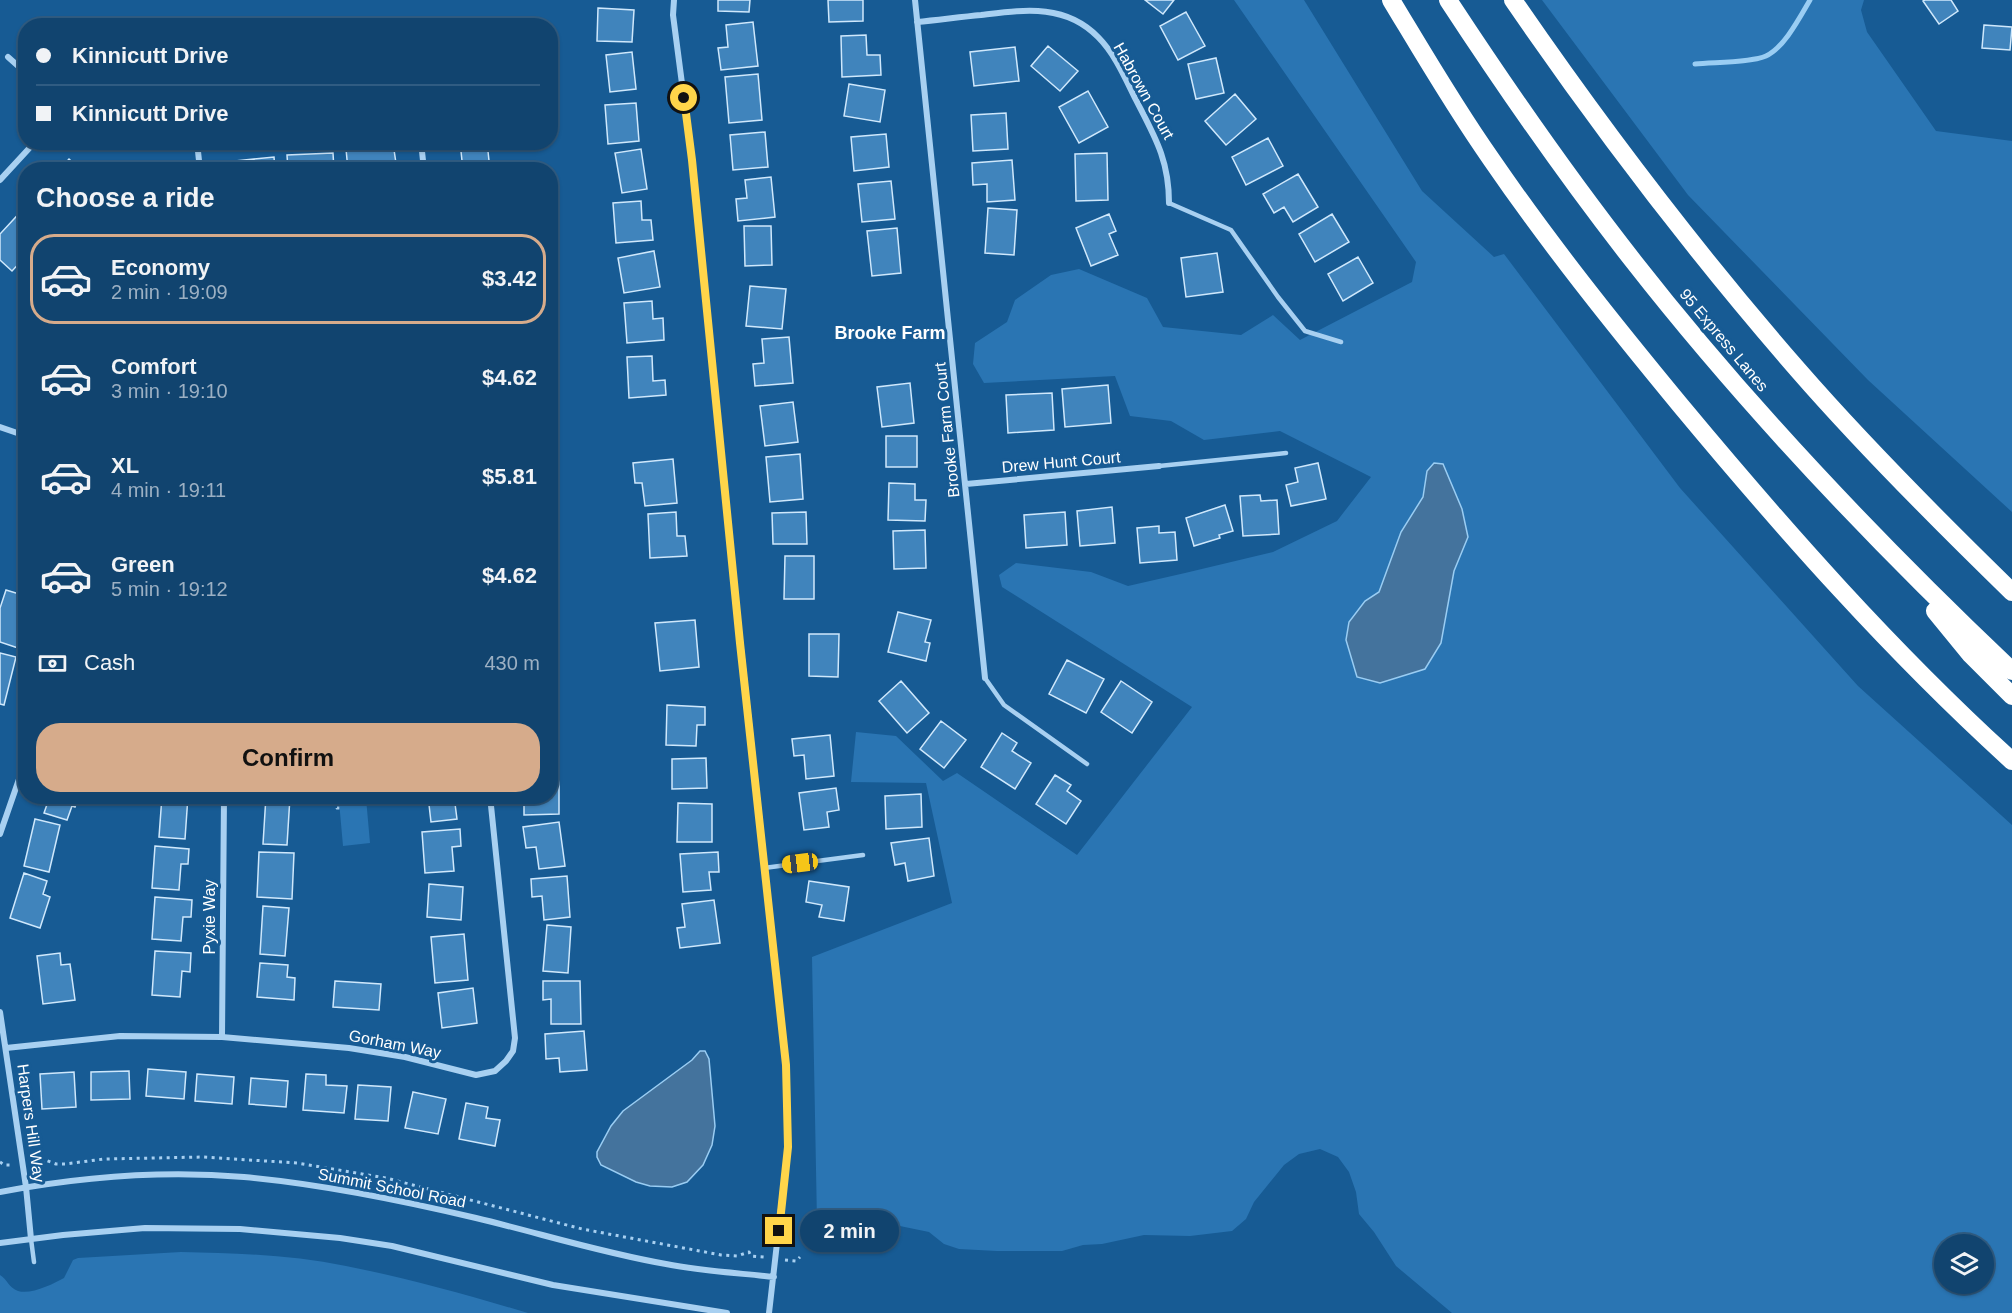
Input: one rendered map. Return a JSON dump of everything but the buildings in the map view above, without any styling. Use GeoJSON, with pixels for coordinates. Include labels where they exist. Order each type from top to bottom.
{"type":"FeatureCollection","features":[{"type":"Feature","properties":{"kind":"highway"},"geometry":{"type":"LineString","coordinates":[[1390,0],[1490,158],[1553,246],[1631,345],[1758,499],[1819,568],[1899,652],[2012,761]]}},
{"type":"Feature","properties":{"kind":"highway","name":"95 Express Lanes"},"geometry":{"type":"LineString","coordinates":[[1448,0],[1564,170],[1635,263],[1770,424],[1856,517],[2012,671]]}},
{"type":"Feature","properties":{"kind":"highway"},"geometry":{"type":"LineString","coordinates":[[1513,0],[1641,178],[1791,361],[1868,447],[2012,592]]}},
{"type":"Feature","properties":{"kind":"highway"},"geometry":{"type":"LineString","coordinates":[[1856,517],[1971,655],[2012,696]]}},
{"type":"Feature","properties":{"kind":"street"},"geometry":{"type":"LineString","coordinates":[[674,0],[673,15],[692,160],[786,1065],[788,1147],[769,1313]]}},
{"type":"Feature","properties":{"kind":"street","name":"Brooke Farm Court"},"geometry":{"type":"LineString","coordinates":[[915,0],[986,678]]}},
{"type":"Feature","properties":{"kind":"street","name":"Habrown Court"},"geometry":{"type":"LineString","coordinates":[[917,22],[1027,9],[1047,11],[1067,17],[1085,27],[1098,37],[1118,64],[1159,143],[1166,166],[1168,203]]}},
{"type":"Feature","properties":{"kind":"street"},"geometry":{"type":"LineString","coordinates":[[8,57],[18,66]]}},
{"type":"Feature","properties":{"kind":"street"},"geometry":{"type":"LineString","coordinates":[[0,180],[28,150]]}},
{"type":"Feature","properties":{"kind":"street"},"geometry":{"type":"LineString","coordinates":[[0,427],[18,433]]}},
{"type":"Feature","properties":{"kind":"street","name":"Drew Hunt Court"},"geometry":{"type":"LineString","coordinates":[[966,484],[1159,466]]}},
{"type":"Feature","properties":{"kind":"street"},"geometry":{"type":"LineString","coordinates":[[0,834],[18,782]]}},
{"type":"Feature","properties":{"kind":"street","name":"Pyxie Way"},"geometry":{"type":"LineString","coordinates":[[222,1037],[224,804]]}},
{"type":"Feature","properties":{"kind":"street","name":"Gorham Way"},"geometry":{"type":"LineString","coordinates":[[6,1048],[120,1036],[222,1037],[349,1048],[405,1057],[476,1075],[495,1071],[506,1061],[513,1050],[515,1038],[491,804]]}},
{"type":"Feature","properties":{"kind":"street","name":"Harpers Hill Way"},"geometry":{"type":"LineString","coordinates":[[0,1012],[26,1187],[31,1239]]}},
{"type":"Feature","properties":{"kind":"street","name":"Summit School Road"},"geometry":{"type":"LineString","coordinates":[[0,1192],[92,1179],[148,1176],[244,1177],[342,1191],[439,1210],[577,1245],[666,1264],[774,1277]]}},
{"type":"Feature","properties":{"kind":"street"},"geometry":{"type":"LineString","coordinates":[[0,1243],[163,1228],[240,1229],[340,1238],[392,1246],[553,1285],[727,1313]]}},
{"type":"Feature","properties":{"kind":"lane"},"geometry":{"type":"LineString","coordinates":[[1168,203],[1231,230],[1305,331],[1341,342]]}},
{"type":"Feature","properties":{"kind":"lane"},"geometry":{"type":"LineString","coordinates":[[1159,466],[1286,453]]}},
{"type":"Feature","properties":{"kind":"lane"},"geometry":{"type":"LineString","coordinates":[[986,678],[1004,705],[1088,764]]}},
{"type":"Feature","properties":{"kind":"lane"},"geometry":{"type":"LineString","coordinates":[[764,868],[863,855]]}},
{"type":"Feature","properties":{"kind":"lane"},"geometry":{"type":"LineString","coordinates":[[31,1239],[34,1262]]}},
{"type":"Feature","properties":{"kind":"path"},"geometry":{"type":"LineString","coordinates":[[334,804],[340,808]]}},
{"type":"Feature","properties":{"kind":"path"},"geometry":{"type":"LineString","coordinates":[[0,1161],[4,1165]]}},
{"type":"Feature","properties":{"kind":"path"},"geometry":{"type":"LineString","coordinates":[[796,1261],[800,1257]]}},
{"type":"Feature","properties":{"kind":"shaded area"},"geometry":{"type":"Polygon","coordinates":[[[1234,0],[1304,0],[1422,191],[1494,257],[1504,254],[1680,488],[1858,686],[2012,825],[2012,1313],[1452,1313],[1396,1266],[1359,1214],[1356,1192],[1349,1172],[1338,1157],[1320,1149],[1299,1154],[1284,1165],[1254,1202],[1246,1219],[1232,1231],[1190,1236],[1144,1235],[1102,1244],[1083,1245],[1062,1251],[997,1251],[959,1249],[944,1244],[929,1232],[895,1225],[875,1224],[850,1230],[831,1231],[817,1222],[812,957],[952,903],[926,783],[851,782],[856,732],[896,736],[943,781],[957,773],[1077,855],[1192,707],[1002,587],[999,575],[1016,563],[1091,572],[1128,586],[1273,552],[1337,521],[1371,477],[1280,431],[1204,440],[1171,421],[1130,416],[1115,376],[984,383],[973,364],[975,343],[1007,322],[1015,300],[1051,275],[1079,269],[1147,298],[1163,327],[1241,335],[1273,315],[1300,340],[1412,282],[1416,262],[1234,0]],[[1427,471],[1423,497],[1401,532],[1379,592],[1365,601],[1349,622],[1441,643],[1454,571],[1468,537],[1427,471]]]}},
{"type":"Feature","properties":{"kind":"shaded area"},"geometry":{"type":"Polygon","coordinates":[[[1542,0],[1864,0],[1861,10],[1867,32],[1936,131],[2012,141],[2012,512],[1868,380],[1688,195],[1542,0]]]}},
{"type":"Feature","properties":{"kind":"shaded area"},"geometry":{"type":"Polygon","coordinates":[[[1434,463],[1443,464],[1462,509],[1468,537],[1454,571],[1441,643],[1425,669],[1380,683],[1357,677],[1346,640],[1349,622],[1365,601],[1379,592],[1401,532],[1423,497],[1427,471],[1434,463]]]}},
{"type":"Feature","properties":{"kind":"shaded area"},"geometry":{"type":"Polygon","coordinates":[[[339,804],[367,804],[370,843],[343,846],[339,804]]]}},
{"type":"Feature","properties":{"kind":"shaded area"},"geometry":{"type":"Polygon","coordinates":[[[700,1051],[705,1051],[709,1059],[715,1126],[712,1145],[703,1165],[687,1182],[672,1187],[650,1186],[636,1182],[601,1165],[597,1152],[611,1126],[623,1111],[692,1060],[700,1051]]]}},
{"type":"Feature","properties":{"kind":"shaded area"},"geometry":{"type":"Polygon","coordinates":[[[181,1252],[264,1255],[325,1262],[415,1281],[528,1313],[0,1313],[0,1275],[15,1290],[29,1292],[64,1278],[73,1260],[78,1258],[181,1252]]]}},
{"type":"Feature","properties":{"kind":"waterway"},"geometry":{"type":"LineString","coordinates":[[1695,64],[1741,61],[1766,56],[1785,39],[1810,0]]}},
{"type":"Feature","properties":{"kind":"district","name":"Brooke Farm"},"geometry":{"type":"Point","coordinates":[890,333]}},
{"type":"Feature","properties":{"kind":"route"},"geometry":{"type":"LineString","coordinates":[[684,98],[786,1065],[788,1147],[779,1231]]}}]}
